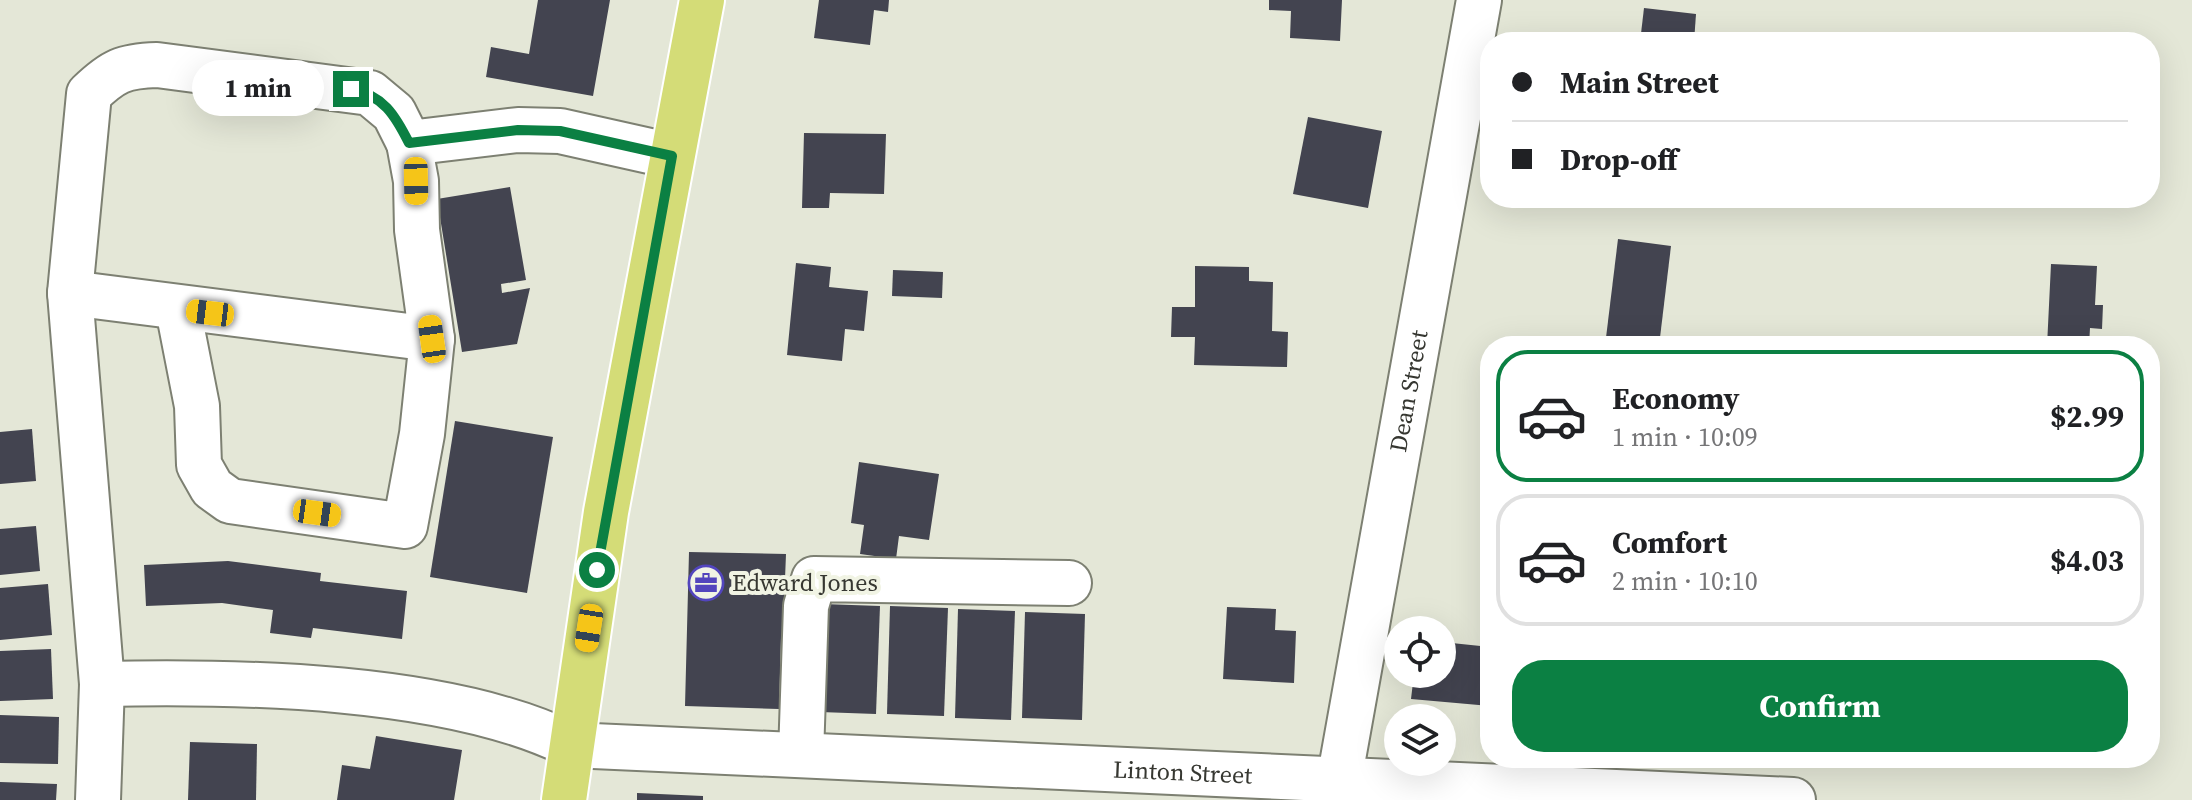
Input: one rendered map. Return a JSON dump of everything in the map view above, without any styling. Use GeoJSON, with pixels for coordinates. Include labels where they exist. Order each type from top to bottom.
{"type":"FeatureCollection","features":[{"type":"Feature","properties":{"kind":"main road"},"geometry":{"type":"LineString","coordinates":[[564,800],[606,512],[702,0]]}},
{"type":"Feature","properties":{"kind":"street","name":"Dean Street"},"geometry":{"type":"LineString","coordinates":[[1339,781],[1479,0]]}},
{"type":"Feature","properties":{"kind":"street"},"geometry":{"type":"LineString","coordinates":[[98,800],[102,684],[70,293],[89,94],[107,76],[129,66],[157,65],[370,93],[394,113],[409,143],[416,181],[417,230],[432,339],[422,434],[405,526],[230,501],[212,488],[199,465],[197,406],[178,309]]}},
{"type":"Feature","properties":{"kind":"street"},"geometry":{"type":"LineString","coordinates":[[409,143],[506,131],[560,131],[672,156]]}},
{"type":"Feature","properties":{"kind":"street"},"geometry":{"type":"LineString","coordinates":[[70,293],[432,339]]}},
{"type":"Feature","properties":{"kind":"street"},"geometry":{"type":"LineString","coordinates":[[801,755],[806,606],[814,579],[1069,583]]}},
{"type":"Feature","properties":{"kind":"street","name":"Linton Street"},"geometry":{"type":"LineString","coordinates":[[102,684],[214,685],[409,700],[509,720],[571,745],[1793,800]]}},
{"type":"Feature","properties":{"kind":"building"},"geometry":{"type":"Polygon","coordinates":[[[538,0],[610,0],[593,96],[486,77],[491,47],[529,54],[538,0]]]}},
{"type":"Feature","properties":{"kind":"building"},"geometry":{"type":"Polygon","coordinates":[[[819,0],[889,0],[888,12],[874,10],[870,45],[814,38],[819,0]]]}},
{"type":"Feature","properties":{"kind":"building"},"geometry":{"type":"Polygon","coordinates":[[[1269,0],[1342,0],[1340,41],[1290,38],[1291,11],[1269,10],[1269,0]]]}},
{"type":"Feature","properties":{"kind":"building"},"geometry":{"type":"Polygon","coordinates":[[[1644,8],[1696,14],[1695,32],[1641,32],[1644,8]]]}},
{"type":"Feature","properties":{"kind":"building"},"geometry":{"type":"Polygon","coordinates":[[[1308,117],[1382,131],[1368,208],[1293,194],[1308,117]]]}},
{"type":"Feature","properties":{"kind":"building"},"geometry":{"type":"Polygon","coordinates":[[[804,133],[886,134],[884,194],[830,193],[829,208],[802,208],[804,133]]]}},
{"type":"Feature","properties":{"kind":"building"},"geometry":{"type":"Polygon","coordinates":[[[510,187],[526,280],[501,284],[502,293],[530,288],[517,344],[462,352],[437,199],[510,187]]]}},
{"type":"Feature","properties":{"kind":"building"},"geometry":{"type":"Polygon","coordinates":[[[1618,239],[1671,246],[1660,336],[1606,336],[1618,239]]]}},
{"type":"Feature","properties":{"kind":"building"},"geometry":{"type":"Polygon","coordinates":[[[796,263],[831,267],[829,287],[868,291],[864,331],[845,329],[842,361],[787,355],[796,263]]]}},
{"type":"Feature","properties":{"kind":"building"},"geometry":{"type":"Polygon","coordinates":[[[2051,264],[2097,266],[2095,305],[2103,305],[2102,329],[2090,328],[2090,336],[2047,336],[2051,264]]]}},
{"type":"Feature","properties":{"kind":"building"},"geometry":{"type":"Polygon","coordinates":[[[1195,266],[1249,267],[1249,281],[1273,282],[1272,331],[1288,332],[1287,367],[1194,365],[1195,337],[1171,337],[1172,307],[1195,307],[1195,266]]]}},
{"type":"Feature","properties":{"kind":"building"},"geometry":{"type":"Polygon","coordinates":[[[893,270],[943,272],[942,298],[892,296],[893,270]]]}},
{"type":"Feature","properties":{"kind":"building"},"geometry":{"type":"Polygon","coordinates":[[[455,421],[553,437],[527,593],[430,577],[455,421]]]}},
{"type":"Feature","properties":{"kind":"building"},"geometry":{"type":"Polygon","coordinates":[[[32,429],[36,481],[0,484],[0,432],[32,429]]]}},
{"type":"Feature","properties":{"kind":"building"},"geometry":{"type":"Polygon","coordinates":[[[859,462],[939,474],[929,540],[899,536],[896,559],[860,554],[864,525],[851,523],[859,462]]]}},
{"type":"Feature","properties":{"kind":"building"},"geometry":{"type":"Polygon","coordinates":[[[36,526],[40,571],[0,575],[0,529],[36,526]]]}},
{"type":"Feature","properties":{"kind":"building"},"geometry":{"type":"Polygon","coordinates":[[[689,552],[786,554],[784,604],[794,604],[793,638],[781,638],[779,709],[685,706],[689,552]]]}},
{"type":"Feature","properties":{"kind":"building"},"geometry":{"type":"Polygon","coordinates":[[[228,561],[321,573],[320,581],[407,591],[402,639],[313,628],[311,638],[270,633],[273,610],[222,603],[146,606],[144,565],[228,561]]]}},
{"type":"Feature","properties":{"kind":"building"},"geometry":{"type":"Polygon","coordinates":[[[48,584],[52,635],[0,640],[0,588],[48,584]]]}},
{"type":"Feature","properties":{"kind":"building"},"geometry":{"type":"Polygon","coordinates":[[[823,604],[880,606],[876,714],[820,712],[823,604]]]}},
{"type":"Feature","properties":{"kind":"building"},"geometry":{"type":"Polygon","coordinates":[[[890,606],[948,608],[944,716],[887,714],[890,606]]]}},
{"type":"Feature","properties":{"kind":"building"},"geometry":{"type":"Polygon","coordinates":[[[1227,607],[1276,609],[1275,630],[1296,631],[1294,683],[1223,679],[1227,607]]]}},
{"type":"Feature","properties":{"kind":"building"},"geometry":{"type":"Polygon","coordinates":[[[958,609],[1015,611],[1011,720],[955,718],[958,609]]]}},
{"type":"Feature","properties":{"kind":"building"},"geometry":{"type":"Polygon","coordinates":[[[1025,612],[1085,614],[1082,720],[1022,718],[1025,612]]]}},
{"type":"Feature","properties":{"kind":"building"},"geometry":{"type":"Polygon","coordinates":[[[1456,643],[1480,646],[1480,705],[1411,699],[1412,688],[1456,688],[1456,643]]]}},
{"type":"Feature","properties":{"kind":"building"},"geometry":{"type":"Polygon","coordinates":[[[51,649],[53,699],[0,701],[0,651],[51,649]]]}},
{"type":"Feature","properties":{"kind":"building"},"geometry":{"type":"Polygon","coordinates":[[[0,715],[59,717],[58,764],[0,763],[0,715]]]}},
{"type":"Feature","properties":{"kind":"building"},"geometry":{"type":"Polygon","coordinates":[[[376,736],[462,750],[454,800],[337,800],[342,765],[370,769],[376,736]]]}},
{"type":"Feature","properties":{"kind":"building"},"geometry":{"type":"Polygon","coordinates":[[[190,742],[257,744],[256,800],[188,800],[190,742]]]}},
{"type":"Feature","properties":{"kind":"building"},"geometry":{"type":"Polygon","coordinates":[[[0,782],[57,784],[56,800],[0,800],[0,782]]]}},
{"type":"Feature","properties":{"kind":"building"},"geometry":{"type":"Polygon","coordinates":[[[637,793],[703,796],[703,800],[637,800],[637,793]]]}},
{"type":"Feature","properties":{"kind":"place","name":"Edward Jones"},"geometry":{"type":"Point","coordinates":[706,583]}},
{"type":"Feature","properties":{"kind":"route"},"geometry":{"type":"LineString","coordinates":[[351,89],[370,93],[394,113],[409,143],[518,130],[560,131],[672,156],[642,308],[597,570]]}}]}
